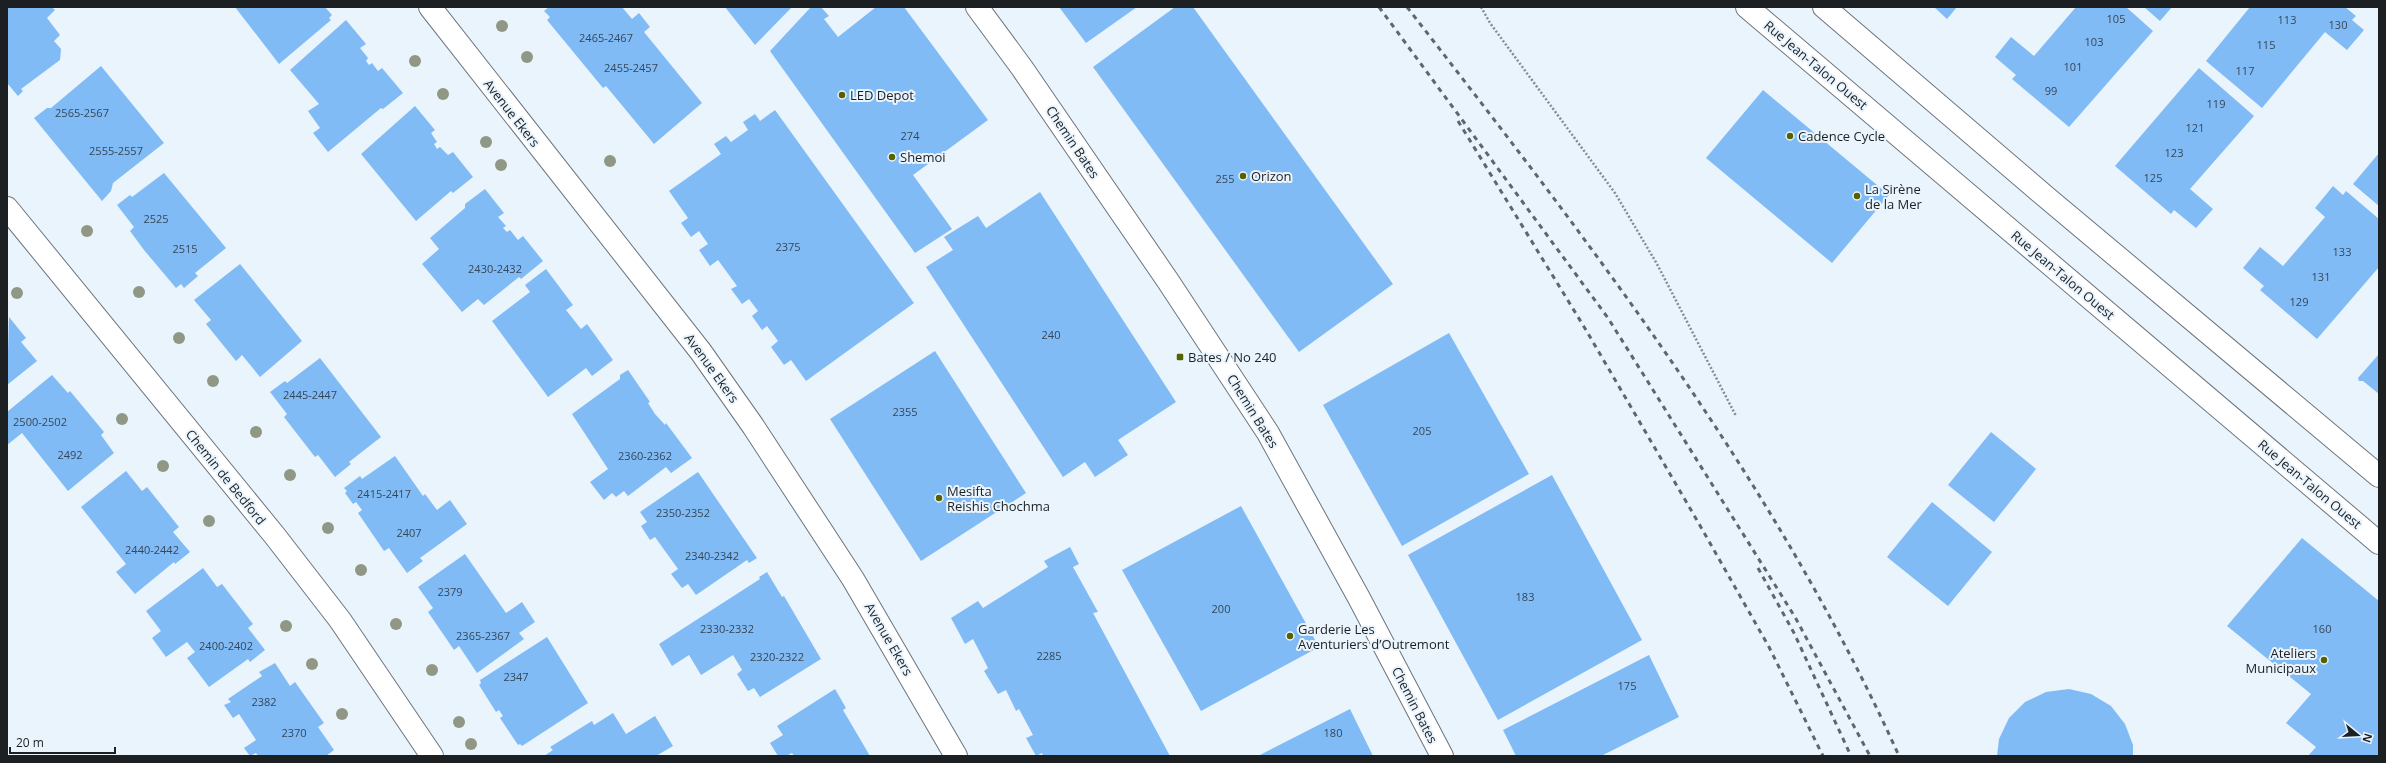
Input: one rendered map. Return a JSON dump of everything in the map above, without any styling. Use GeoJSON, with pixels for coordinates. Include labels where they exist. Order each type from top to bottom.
{"type":"FeatureCollection","features":[{"type":"Feature","properties":{"kind":"street","name":"Avenue Ekers"},"geometry":{"type":"LineString","coordinates":[[430,7],[701,352],[749,420],[853,578],[956,756]]}},
{"type":"Feature","properties":{"kind":"street","name":"Chemin Bates"},"geometry":{"type":"LineString","coordinates":[[977,7],[1026,74],[1168,281],[1268,433],[1359,598],[1442,756]]}},
{"type":"Feature","properties":{"kind":"street","name":"Rue Jean-Talon Ouest"},"geometry":{"type":"LineString","coordinates":[[1748,7],[2379,542]]}},
{"type":"Feature","properties":{"kind":"street"},"geometry":{"type":"LineString","coordinates":[[1824,7],[2046,197],[2379,476]]}},
{"type":"Feature","properties":{"kind":"street","name":"Chemin de Bedford"},"geometry":{"type":"LineString","coordinates":[[7,208],[270,530],[340,620],[432,756]]}},
{"type":"Feature","properties":{"kind":"path"},"geometry":{"type":"LineString","coordinates":[[1481,7],[1490,24],[1615,193],[1657,264],[1736,416]]}},
{"type":"Feature","properties":{"kind":"building"},"geometry":{"type":"Polygon","coordinates":[[[7,7],[52,7],[55,10],[47,18],[60,35],[54,41],[61,49],[60,60],[21,89],[23,91],[18,96],[7,83],[7,7]]]}},
{"type":"Feature","properties":{"kind":"building"},"geometry":{"type":"Polygon","coordinates":[[[235,7],[325,7],[332,15],[329,18],[331,20],[279,64],[235,7]]]}},
{"type":"Feature","properties":{"kind":"building"},"geometry":{"type":"Polygon","coordinates":[[[549,7],[622,7],[632,19],[639,13],[650,27],[644,32],[702,103],[654,144],[606,86],[603,88],[547,20],[550,17],[544,11],[549,7]]]}},
{"type":"Feature","properties":{"kind":"building"},"geometry":{"type":"Polygon","coordinates":[[[725,7],[792,7],[755,45],[725,7]]]}},
{"type":"Feature","properties":{"kind":"building"},"geometry":{"type":"Polygon","coordinates":[[[811,7],[821,7],[829,16],[824,19],[838,37],[876,7],[904,7],[988,120],[913,175],[952,229],[915,253],[770,51],[811,7]]]}},
{"type":"Feature","properties":{"kind":"building"},"geometry":{"type":"Polygon","coordinates":[[[1059,7],[1137,7],[1086,43],[1059,7]]]}},
{"type":"Feature","properties":{"kind":"building","name":"Orizon"},"geometry":{"type":"Polygon","coordinates":[[[1175,7],[1193,7],[1393,284],[1299,352],[1093,67],[1175,7]]]}},
{"type":"Feature","properties":{"kind":"building"},"geometry":{"type":"Polygon","coordinates":[[[1934,7],[1957,7],[1947,19],[1934,7]]]}},
{"type":"Feature","properties":{"kind":"building"},"geometry":{"type":"Polygon","coordinates":[[[2076,7],[2126,7],[2153,31],[2069,127],[2012,79],[2016,75],[1995,57],[2011,37],[2034,56],[2076,7]]]}},
{"type":"Feature","properties":{"kind":"building"},"geometry":{"type":"Polygon","coordinates":[[[2144,7],[2172,7],[2160,21],[2144,7]]]}},
{"type":"Feature","properties":{"kind":"building"},"geometry":{"type":"Polygon","coordinates":[[[2250,7],[2345,7],[2356,16],[2352,20],[2364,30],[2347,50],[2325,32],[2262,108],[2206,61],[2250,7]]]}},
{"type":"Feature","properties":{"kind":"building"},"geometry":{"type":"Polygon","coordinates":[[[346,20],[366,44],[360,48],[368,58],[366,61],[369,65],[372,63],[378,71],[382,68],[403,93],[383,109],[381,108],[328,152],[313,133],[320,128],[308,111],[319,104],[290,70],[346,20]]]}},
{"type":"Feature","properties":{"kind":"building"},"geometry":{"type":"Polygon","coordinates":[[[101,66],[164,143],[113,183],[111,191],[102,201],[34,118],[47,108],[51,108],[101,66]]]}},
{"type":"Feature","properties":{"kind":"building"},"geometry":{"type":"Polygon","coordinates":[[[2199,68],[2254,116],[2190,189],[2213,209],[2196,228],[2174,210],[2171,214],[2115,166],[2199,68]]]}},
{"type":"Feature","properties":{"kind":"building"},"geometry":{"type":"Polygon","coordinates":[[[1763,90],[1889,195],[1832,263],[1706,158],[1763,90]]]}},
{"type":"Feature","properties":{"kind":"building"},"geometry":{"type":"Polygon","coordinates":[[[415,106],[435,130],[431,133],[437,142],[434,144],[437,149],[440,147],[448,155],[453,152],[473,177],[453,193],[451,191],[416,221],[361,154],[415,106]]]}},
{"type":"Feature","properties":{"kind":"building"},"geometry":{"type":"Polygon","coordinates":[[[775,110],[914,303],[806,381],[791,360],[784,365],[771,347],[778,341],[767,326],[762,330],[752,316],[758,311],[749,299],[742,304],[731,289],[737,286],[718,260],[710,266],[699,250],[708,244],[699,231],[691,237],[681,223],[688,218],[669,191],[721,154],[714,144],[726,136],[731,142],[748,130],[743,122],[755,114],[760,121],[775,110]]]}},
{"type":"Feature","properties":{"kind":"building"},"geometry":{"type":"Polygon","coordinates":[[[2379,153],[2379,206],[2353,184],[2379,153]]]}},
{"type":"Feature","properties":{"kind":"building"},"geometry":{"type":"Polygon","coordinates":[[[164,173],[226,248],[195,273],[198,276],[184,288],[181,284],[176,288],[144,250],[130,231],[134,227],[117,205],[130,195],[132,197],[164,173]]]}},
{"type":"Feature","properties":{"kind":"building"},"geometry":{"type":"Polygon","coordinates":[[[2333,186],[2343,195],[2346,191],[2379,219],[2379,267],[2317,339],[2260,290],[2264,286],[2243,268],[2260,247],[2283,266],[2325,217],[2315,208],[2333,186]]]}},
{"type":"Feature","properties":{"kind":"building"},"geometry":{"type":"Polygon","coordinates":[[[485,189],[504,213],[498,217],[506,226],[503,228],[507,232],[510,230],[518,240],[523,236],[543,261],[521,279],[519,277],[484,305],[478,299],[462,312],[422,264],[439,249],[430,238],[465,208],[465,204],[485,189]]]}},
{"type":"Feature","properties":{"kind":"building"},"geometry":{"type":"Polygon","coordinates":[[[1040,192],[1176,402],[1118,440],[1128,455],[1095,477],[1085,462],[1063,477],[926,267],[953,250],[944,237],[978,216],[986,228],[1040,192]]]}},
{"type":"Feature","properties":{"kind":"building"},"geometry":{"type":"Polygon","coordinates":[[[240,264],[302,341],[260,377],[242,355],[236,361],[206,324],[211,320],[194,300],[240,264]]]}},
{"type":"Feature","properties":{"kind":"building"},"geometry":{"type":"Polygon","coordinates":[[[546,269],[573,305],[566,310],[581,329],[587,324],[613,360],[592,376],[586,368],[548,397],[492,321],[530,292],[525,285],[546,269]]]}},
{"type":"Feature","properties":{"kind":"building"},"geometry":{"type":"Polygon","coordinates":[[[9,317],[26,338],[21,342],[37,361],[7,385],[9,317]]]}},
{"type":"Feature","properties":{"kind":"building"},"geometry":{"type":"Polygon","coordinates":[[[1449,333],[1529,474],[1402,546],[1323,405],[1449,333]]]}},
{"type":"Feature","properties":{"kind":"building"},"geometry":{"type":"Polygon","coordinates":[[[935,351],[1026,493],[921,561],[830,419],[935,351]]]}},
{"type":"Feature","properties":{"kind":"building"},"geometry":{"type":"Polygon","coordinates":[[[2379,354],[2379,394],[2363,381],[2359,381],[2358,378],[2379,354]]]}},
{"type":"Feature","properties":{"kind":"building"},"geometry":{"type":"Polygon","coordinates":[[[320,358],[381,437],[349,462],[351,464],[335,477],[318,455],[315,457],[284,417],[287,414],[270,392],[285,381],[287,383],[320,358]]]}},
{"type":"Feature","properties":{"kind":"building"},"geometry":{"type":"Polygon","coordinates":[[[628,370],[650,402],[648,403],[655,414],[665,425],[666,423],[692,458],[671,473],[666,467],[628,496],[624,491],[616,497],[612,493],[604,500],[590,482],[608,469],[572,414],[620,379],[620,375],[628,370]]]}},
{"type":"Feature","properties":{"kind":"building"},"geometry":{"type":"Polygon","coordinates":[[[52,375],[68,393],[70,391],[104,432],[101,435],[114,453],[68,491],[22,433],[7,445],[7,412],[52,375]]]}},
{"type":"Feature","properties":{"kind":"building"},"geometry":{"type":"Polygon","coordinates":[[[1991,432],[2036,469],[1994,522],[1948,485],[1991,432]]]}},
{"type":"Feature","properties":{"kind":"building"},"geometry":{"type":"Polygon","coordinates":[[[395,456],[423,496],[425,494],[437,510],[450,500],[467,524],[420,558],[423,561],[407,573],[389,548],[384,551],[358,513],[362,510],[356,502],[353,504],[345,493],[347,491],[344,488],[360,476],[362,479],[395,456]]]}},
{"type":"Feature","properties":{"kind":"building"},"geometry":{"type":"Polygon","coordinates":[[[126,471],[142,491],[147,487],[179,527],[173,532],[190,552],[175,564],[174,562],[135,594],[116,572],[126,564],[81,507],[126,471]]]}},
{"type":"Feature","properties":{"kind":"building"},"geometry":{"type":"Polygon","coordinates":[[[698,472],[757,558],[749,563],[747,560],[696,595],[688,584],[682,588],[671,574],[678,569],[655,537],[650,540],[641,526],[647,522],[640,512],[698,472]]]}},
{"type":"Feature","properties":{"kind":"building"},"geometry":{"type":"Polygon","coordinates":[[[1552,475],[1642,640],[1498,720],[1408,555],[1552,475]]]}},
{"type":"Feature","properties":{"kind":"building"},"geometry":{"type":"Polygon","coordinates":[[[1932,502],[1992,552],[1948,606],[1887,557],[1932,502]]]}},
{"type":"Feature","properties":{"kind":"building"},"geometry":{"type":"Polygon","coordinates":[[[1241,506],[1319,647],[1201,711],[1122,570],[1241,506]]]}},
{"type":"Feature","properties":{"kind":"building","name":"Ateliers Municipaux"},"geometry":{"type":"Polygon","coordinates":[[[2302,538],[2379,601],[2379,756],[2308,756],[2316,747],[2286,723],[2311,694],[2227,626],[2302,538]]]}},
{"type":"Feature","properties":{"kind":"building"},"geometry":{"type":"Polygon","coordinates":[[[1070,547],[1079,564],[1073,567],[1098,612],[1093,613],[1170,756],[1043,756],[1042,753],[1036,756],[1026,738],[1033,735],[1019,709],[1016,711],[1006,690],[998,694],[984,671],[988,668],[973,639],[965,644],[951,618],[978,601],[983,608],[1048,567],[1044,561],[1070,547]]]}},
{"type":"Feature","properties":{"kind":"building"},"geometry":{"type":"Polygon","coordinates":[[[465,554],[506,613],[522,602],[535,622],[519,633],[524,639],[477,673],[459,646],[454,650],[428,612],[433,608],[418,587],[465,554]]]}},
{"type":"Feature","properties":{"kind":"building"},"geometry":{"type":"Polygon","coordinates":[[[203,568],[217,587],[222,584],[253,624],[248,628],[265,650],[250,662],[248,659],[209,687],[187,658],[195,652],[187,642],[166,657],[152,638],[161,631],[146,611],[203,568]]]}},
{"type":"Feature","properties":{"kind":"building"},"geometry":{"type":"Polygon","coordinates":[[[767,572],[782,597],[784,596],[821,659],[760,697],[754,688],[748,691],[737,674],[742,670],[733,655],[701,675],[689,655],[672,666],[659,644],[760,579],[759,577],[767,572]]]}},
{"type":"Feature","properties":{"kind":"building"},"geometry":{"type":"Polygon","coordinates":[[[547,637],[588,703],[522,746],[520,744],[518,745],[500,718],[503,716],[499,710],[496,712],[479,685],[481,683],[480,680],[547,637]]]}},
{"type":"Feature","properties":{"kind":"building"},"geometry":{"type":"Polygon","coordinates":[[[1649,655],[1679,717],[1601,756],[1516,756],[1503,730],[1649,655]]]}},
{"type":"Feature","properties":{"kind":"building"},"geometry":{"type":"Polygon","coordinates":[[[275,663],[290,686],[295,682],[324,723],[318,727],[334,750],[326,756],[258,756],[256,753],[250,756],[244,748],[256,740],[239,714],[233,718],[224,705],[231,702],[228,699],[262,676],[259,672],[275,663]]]}},
{"type":"Feature","properties":{"kind":"building"},"geometry":{"type":"Polygon","coordinates":[[[835,689],[846,708],[843,710],[870,756],[794,756],[792,753],[786,756],[778,756],[770,743],[783,735],[777,726],[835,689]]]}},
{"type":"Feature","properties":{"kind":"building"},"geometry":{"type":"Polygon","coordinates":[[[2069,689],[2091,694],[2111,706],[2125,724],[2133,745],[2133,756],[1997,756],[1999,739],[2009,718],[2025,702],[2046,692],[2069,689]]]}},
{"type":"Feature","properties":{"kind":"building"},"geometry":{"type":"Polygon","coordinates":[[[1350,709],[1373,756],[1258,756],[1350,709]]]}},
{"type":"Feature","properties":{"kind":"building"},"geometry":{"type":"Polygon","coordinates":[[[613,713],[626,734],[655,716],[673,746],[656,756],[544,756],[553,750],[550,747],[592,721],[594,725],[613,713]]]}},
{"type":"Feature","properties":{"kind":"railway"},"geometry":{"type":"LineString","coordinates":[[1379,7],[1608,318],[1795,617],[1870,756]]}},
{"type":"Feature","properties":{"kind":"railway"},"geometry":{"type":"LineString","coordinates":[[1407,7],[1544,185],[1676,367],[1796,556],[1850,655],[1899,756]]}},
{"type":"Feature","properties":{"kind":"railway"},"geometry":{"type":"LineString","coordinates":[[1458,121],[1586,330],[1698,522],[1769,647],[1823,756]]}},
{"type":"Feature","properties":{"kind":"railway"},"geometry":{"type":"LineString","coordinates":[[1758,568],[1794,633],[1851,756]]}},
{"type":"Feature","properties":{"kind":"place","name":"LED Depot"},"geometry":{"type":"Point","coordinates":[842,95]}},
{"type":"Feature","properties":{"kind":"place","name":"Cadence Cycle"},"geometry":{"type":"Point","coordinates":[1790,136]}},
{"type":"Feature","properties":{"kind":"place","name":"Shemoi"},"geometry":{"type":"Point","coordinates":[892,157]}},
{"type":"Feature","properties":{"kind":"place","name":"Orizon"},"geometry":{"type":"Point","coordinates":[1243,176]}},
{"type":"Feature","properties":{"kind":"place","name":"La Sirène de la Mer"},"geometry":{"type":"Point","coordinates":[1857,196]}},
{"type":"Feature","properties":{"kind":"place","name":"Bates / No 240"},"geometry":{"type":"Point","coordinates":[1180,357]}},
{"type":"Feature","properties":{"kind":"place","name":"Mesifta Reishis Chochma"},"geometry":{"type":"Point","coordinates":[939,498]}},
{"type":"Feature","properties":{"kind":"place","name":"Garderie Les Aventuriers d’Outremont"},"geometry":{"type":"Point","coordinates":[1290,636]}},
{"type":"Feature","properties":{"kind":"place","name":"Ateliers Municipaux"},"geometry":{"type":"Point","coordinates":[2324,660]}}]}
